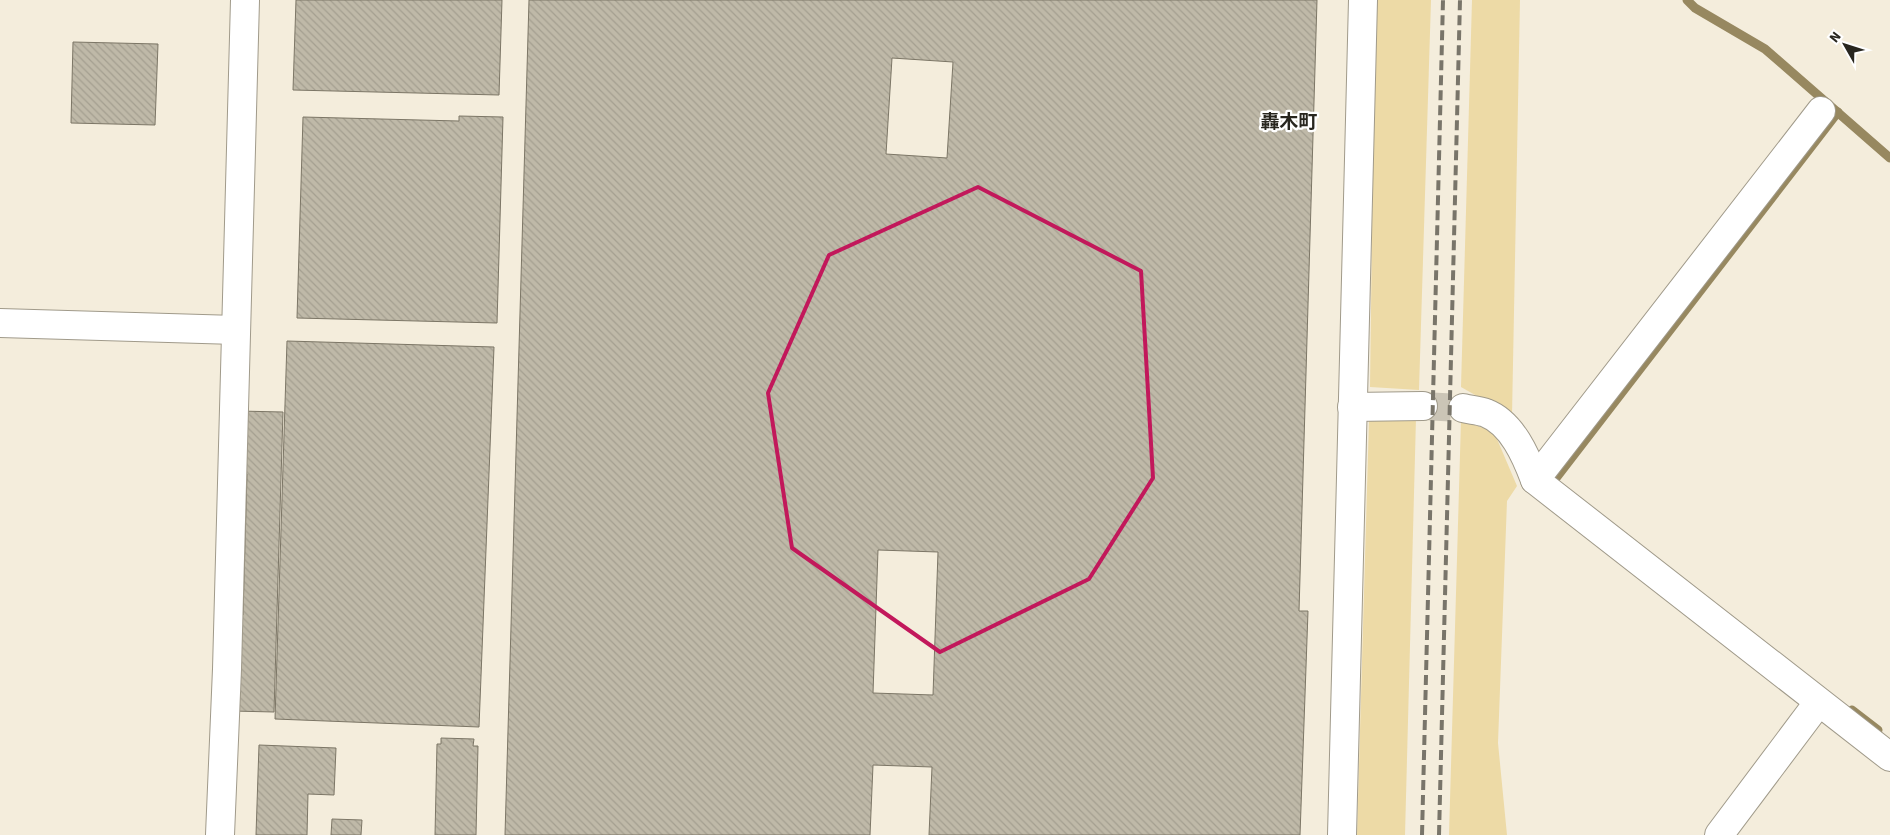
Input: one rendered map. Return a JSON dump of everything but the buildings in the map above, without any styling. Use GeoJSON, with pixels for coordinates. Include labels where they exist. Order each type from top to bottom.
{"type":"FeatureCollection","features":[{"type":"Feature","properties":{"kind":"street"},"geometry":{"type":"LineString","coordinates":[[220,835],[245,0]]}},
{"type":"Feature","properties":{"kind":"street"},"geometry":{"type":"LineString","coordinates":[[1342,835],[1363,0]]}},
{"type":"Feature","properties":{"kind":"street"},"geometry":{"type":"LineString","coordinates":[[1535,480],[1821,111]]}},
{"type":"Feature","properties":{"kind":"street"},"geometry":{"type":"LineString","coordinates":[[0,323],[236,330]]}},
{"type":"Feature","properties":{"kind":"street"},"geometry":{"type":"LineString","coordinates":[[1352,407],[1423,406]]}},
{"type":"Feature","properties":{"kind":"street"},"geometry":{"type":"LineString","coordinates":[[1462,408],[1486,413],[1505,427],[1524,451],[1535,480],[1818,703],[1888,751]]}},
{"type":"Feature","properties":{"kind":"street"},"geometry":{"type":"LineString","coordinates":[[1718,835],[1818,703]]}},
{"type":"Feature","properties":{"kind":"highlighted area"},"geometry":{"type":"Polygon","coordinates":[[[978,187],[1141,271],[1153,478],[1089,579],[940,652],[792,548],[768,393],[829,255],[978,187]]]}},
{"type":"Feature","properties":{"kind":"shaded area"},"geometry":{"type":"Polygon","coordinates":[[[1375,0],[1431,0],[1419,390],[1370,387],[1375,0]]]}},
{"type":"Feature","properties":{"kind":"shaded area"},"geometry":{"type":"Polygon","coordinates":[[[1472,0],[1520,0],[1512,416],[1461,387],[1472,0]]]}},
{"type":"Feature","properties":{"kind":"shaded area"},"geometry":{"type":"Polygon","coordinates":[[[1416,418],[1405,835],[1357,835],[1369,420],[1416,418]]]}},
{"type":"Feature","properties":{"kind":"shaded area"},"geometry":{"type":"Polygon","coordinates":[[[1461,420],[1494,432],[1517,486],[1507,501],[1498,743],[1507,835],[1449,835],[1461,420]]]}},
{"type":"Feature","properties":{"kind":"waterway"},"geometry":{"type":"LineString","coordinates":[[1687,0],[1695,8],[1765,49],[1890,158]]}},
{"type":"Feature","properties":{"kind":"waterway"},"geometry":{"type":"LineString","coordinates":[[1560,487],[1553,482],[1838,112]]}},
{"type":"Feature","properties":{"kind":"waterway"},"geometry":{"type":"LineString","coordinates":[[1852,710],[1878,730]]}},
{"type":"Feature","properties":{"kind":"tunnel"},"geometry":{"type":"LineString","coordinates":[[1423,406],[1463,408]]}},
{"type":"Feature","properties":{"kind":"railway"},"geometry":{"type":"LineString","coordinates":[[1422,835],[1443,0]]}},
{"type":"Feature","properties":{"kind":"railway"},"geometry":{"type":"LineString","coordinates":[[1439,835],[1460,0]]}},
{"type":"Feature","properties":{"kind":"district","name":"轟木町"},"geometry":{"type":"Point","coordinates":[1289,122]}}]}
